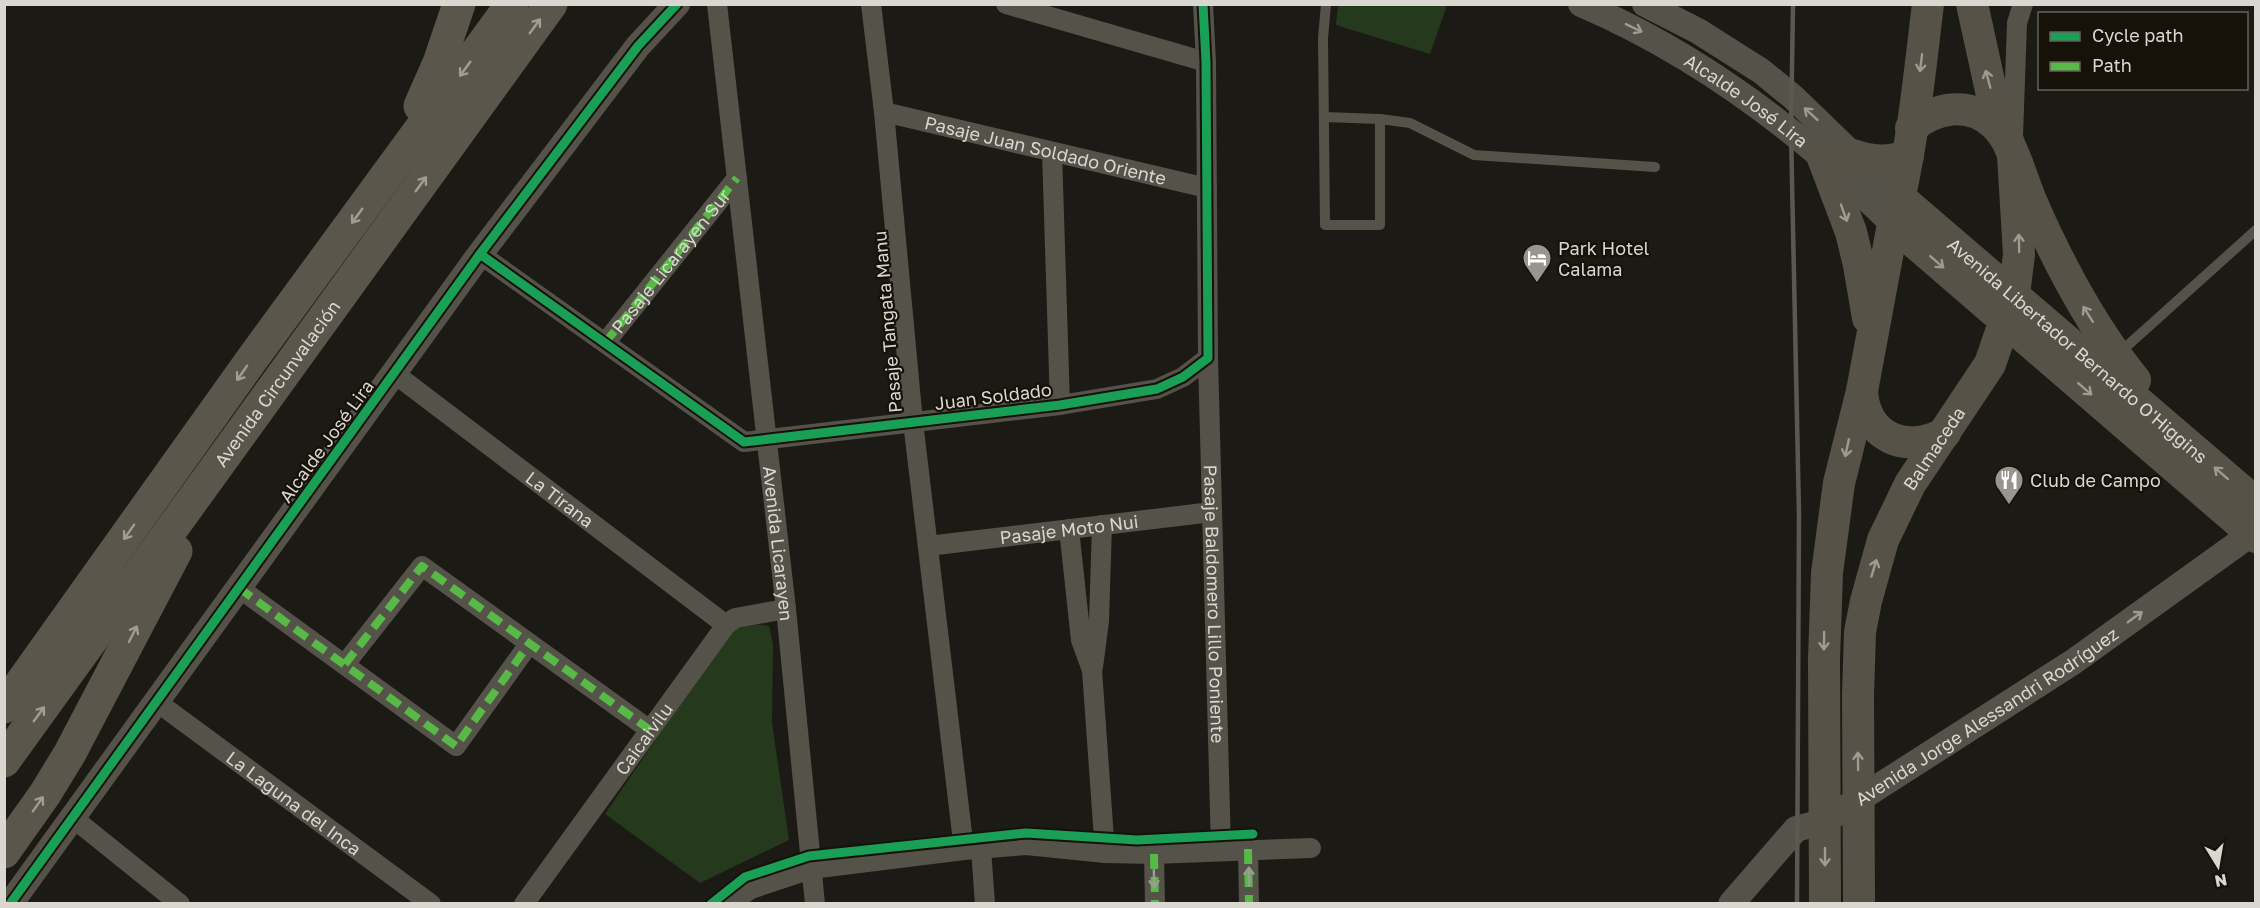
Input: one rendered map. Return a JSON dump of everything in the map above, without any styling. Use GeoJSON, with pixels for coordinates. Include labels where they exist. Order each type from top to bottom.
{"type":"FeatureCollection","features":[{"type":"Feature","properties":{"kind":"highway"},"geometry":{"type":"LineString","coordinates":[[392,168],[439,63],[459,4]]}},
{"type":"Feature","properties":{"kind":"highway","name":"Avenida Circunvalación"},"geometry":{"type":"LineString","coordinates":[[4,706],[512,4]]}},
{"type":"Feature","properties":{"kind":"highway","name":"Avenida Circunvalación"},"geometry":{"type":"LineString","coordinates":[[4,762],[550,4]]}},
{"type":"Feature","properties":{"kind":"highway"},"geometry":{"type":"LineString","coordinates":[[4,852],[45,794],[85,728],[220,462]]}},
{"type":"Feature","properties":{"kind":"main road"},"geometry":{"type":"LineString","coordinates":[[1825,903],[1827,573],[1839,483],[1862,391],[1910,142],[1928,4]]}},
{"type":"Feature","properties":{"kind":"main road","name":"Balmaceda"},"geometry":{"type":"LineString","coordinates":[[1859,903],[1859,663],[1860,632],[1866,601],[1883,540],[1910,484],[1990,364],[2010,308],[2019,255],[2013,155],[1982,59],[1972,4]]}},
{"type":"Feature","properties":{"kind":"main road"},"geometry":{"type":"LineString","coordinates":[[1872,338],[1838,157],[1886,162],[1910,142],[1921,120],[1943,110],[1968,110],[1997,126],[2013,155],[2068,280],[2088,314],[2116,356],[2187,444]]}},
{"type":"Feature","properties":{"kind":"main road","name":"Avenida Libertador Bernardo O'Higgins"},"geometry":{"type":"LineString","coordinates":[[1897,211],[2010,308],[2187,444],[2256,503]]}},
{"type":"Feature","properties":{"kind":"main road","name":"Avenida Libertador Bernardo O'Higgins"},"geometry":{"type":"LineString","coordinates":[[2010,308],[2040,350],[2253,536]]}},
{"type":"Feature","properties":{"kind":"main road"},"geometry":{"type":"LineString","coordinates":[[1990,364],[2016,353],[2040,350]]}},
{"type":"Feature","properties":{"kind":"main road"},"geometry":{"type":"LineString","coordinates":[[1862,391],[1867,415],[1874,425],[1892,439],[1903,442],[1924,442],[1944,433]]}},
{"type":"Feature","properties":{"kind":"street","name":"Alcalde José Lira"},"geometry":{"type":"LineString","coordinates":[[10,903],[480,254],[638,46],[676,4]]}},
{"type":"Feature","properties":{"kind":"street","name":"Avenida Licarayen"},"geometry":{"type":"LineString","coordinates":[[717,4],[786,609],[815,903]]}},
{"type":"Feature","properties":{"kind":"street","name":"Pasaje Tangata Manu"},"geometry":{"type":"LineString","coordinates":[[871,4],[884,112],[913,422],[928,546],[972,850],[985,903]]}},
{"type":"Feature","properties":{"kind":"street"},"geometry":{"type":"LineString","coordinates":[[1006,4],[1206,62]]}},
{"type":"Feature","properties":{"kind":"street"},"geometry":{"type":"LineString","coordinates":[[1203,4],[1206,62],[1208,358]]}},
{"type":"Feature","properties":{"kind":"street","name":"Alcalde José Lira"},"geometry":{"type":"LineString","coordinates":[[1581,4],[1634,28],[1694,62],[1838,157],[1897,211]]}},
{"type":"Feature","properties":{"kind":"street","name":"Alcalde José Lira"},"geometry":{"type":"LineString","coordinates":[[1645,4],[1698,31],[1761,71],[1809,111],[1838,157]]}},
{"type":"Feature","properties":{"kind":"street"},"geometry":{"type":"LineString","coordinates":[[2013,155],[2017,23],[2023,4]]}},
{"type":"Feature","properties":{"kind":"street","name":"Pasaje Juan Soldado Oriente"},"geometry":{"type":"LineString","coordinates":[[884,112],[1207,188]]}},
{"type":"Feature","properties":{"kind":"street"},"geometry":{"type":"LineString","coordinates":[[1052,152],[1060,405]]}},
{"type":"Feature","properties":{"kind":"street","name":"Pasaje Licarayen Sur"},"geometry":{"type":"LineString","coordinates":[[605,343],[737,178]]}},
{"type":"Feature","properties":{"kind":"street","name":"Juan Soldado"},"geometry":{"type":"LineString","coordinates":[[480,254],[744,442],[1060,405],[1158,389],[1183,377],[1208,358]]}},
{"type":"Feature","properties":{"kind":"street","name":"Pasaje Baldomero Lillo Poniente"},"geometry":{"type":"LineString","coordinates":[[1208,358],[1221,850]]}},
{"type":"Feature","properties":{"kind":"street","name":"La Tirana"},"geometry":{"type":"LineString","coordinates":[[395,374],[726,625]]}},
{"type":"Feature","properties":{"kind":"street","name":"Pasaje Moto Nui"},"geometry":{"type":"LineString","coordinates":[[928,546],[1212,512]]}},
{"type":"Feature","properties":{"kind":"street"},"geometry":{"type":"LineString","coordinates":[[1102,525],[1098,621],[1092,670],[1105,853]]}},
{"type":"Feature","properties":{"kind":"street"},"geometry":{"type":"LineString","coordinates":[[1070,529],[1081,640],[1092,670]]}},
{"type":"Feature","properties":{"kind":"street","name":"Avenida Jorge Alessandri Rodríguez"},"geometry":{"type":"LineString","coordinates":[[1731,903],[1796,829],[1825,821],[1859,800],[2073,662],[2253,536]]}},
{"type":"Feature","properties":{"kind":"street"},"geometry":{"type":"LineString","coordinates":[[345,664],[422,566],[650,730]]}},
{"type":"Feature","properties":{"kind":"street"},"geometry":{"type":"LineString","coordinates":[[239,588],[456,746],[529,644]]}},
{"type":"Feature","properties":{"kind":"street"},"geometry":{"type":"LineString","coordinates":[[726,625],[735,618],[786,609]]}},
{"type":"Feature","properties":{"kind":"street","name":"Caicaivilu"},"geometry":{"type":"LineString","coordinates":[[524,903],[726,625]]}},
{"type":"Feature","properties":{"kind":"street","name":"La Laguna del Inca"},"geometry":{"type":"LineString","coordinates":[[157,702],[431,903]]}},
{"type":"Feature","properties":{"kind":"street"},"geometry":{"type":"LineString","coordinates":[[73,818],[179,903]]}},
{"type":"Feature","properties":{"kind":"street"},"geometry":{"type":"LineString","coordinates":[[728,903],[751,889],[811,869],[972,850],[1026,845],[1105,853],[1154,847],[1221,850],[1311,848]]}},
{"type":"Feature","properties":{"kind":"street"},"geometry":{"type":"LineString","coordinates":[[1154,847],[1155,903]]}},
{"type":"Feature","properties":{"kind":"street"},"geometry":{"type":"LineString","coordinates":[[1248,849],[1249,903]]}},
{"type":"Feature","properties":{"kind":"lane"},"geometry":{"type":"LineString","coordinates":[[1326,4],[1323,38],[1325,225],[1380,225],[1380,119]]}},
{"type":"Feature","properties":{"kind":"lane"},"geometry":{"type":"LineString","coordinates":[[1324,117],[1380,119],[1410,123],[1474,154],[1654,167]]}},
{"type":"Feature","properties":{"kind":"lane"},"geometry":{"type":"LineString","coordinates":[[2116,356],[2256,230]]}},
{"type":"Feature","properties":{"kind":"green space"},"geometry":{"type":"Polygon","coordinates":[[[1338,4],[1447,5],[1430,54],[1336,25],[1338,4]]]}},
{"type":"Feature","properties":{"kind":"green space"},"geometry":{"type":"Polygon","coordinates":[[[754,624],[769,626],[773,645],[772,723],[789,840],[700,883],[605,814],[732,628],[754,624]]]}},
{"type":"Feature","properties":{"kind":"railway"},"geometry":{"type":"LineString","coordinates":[[1793,4],[1791,132],[1799,515],[1797,904]]}},
{"type":"Feature","properties":{"kind":"marked path"},"geometry":{"type":"LineString","coordinates":[[605,343],[737,178]]}},
{"type":"Feature","properties":{"kind":"marked path"},"geometry":{"type":"LineString","coordinates":[[345,664],[422,566],[650,730]]}},
{"type":"Feature","properties":{"kind":"marked path"},"geometry":{"type":"LineString","coordinates":[[239,588],[456,746],[529,644]]}},
{"type":"Feature","properties":{"kind":"marked path"},"geometry":{"type":"LineString","coordinates":[[1248,849],[1249,904]]}},
{"type":"Feature","properties":{"kind":"marked path"},"geometry":{"type":"LineString","coordinates":[[1154,854],[1155,904]]}},
{"type":"Feature","properties":{"kind":"cycle path"},"geometry":{"type":"LineString","coordinates":[[10,904],[480,254],[638,46],[677,4]]}},
{"type":"Feature","properties":{"kind":"cycle path"},"geometry":{"type":"LineString","coordinates":[[480,254],[744,442],[1060,405],[1157,389],[1183,377],[1208,358],[1206,62],[1203,4]]}},
{"type":"Feature","properties":{"kind":"cycle path"},"geometry":{"type":"LineString","coordinates":[[711,904],[745,877],[809,856],[1026,833],[1137,840],[1253,834]]}},
{"type":"Feature","properties":{"kind":"place","name":"Park Hotel Calama"},"geometry":{"type":"Point","coordinates":[1537,284]}},
{"type":"Feature","properties":{"kind":"place","name":"Club de Campo"},"geometry":{"type":"Point","coordinates":[2009,506]}}]}
